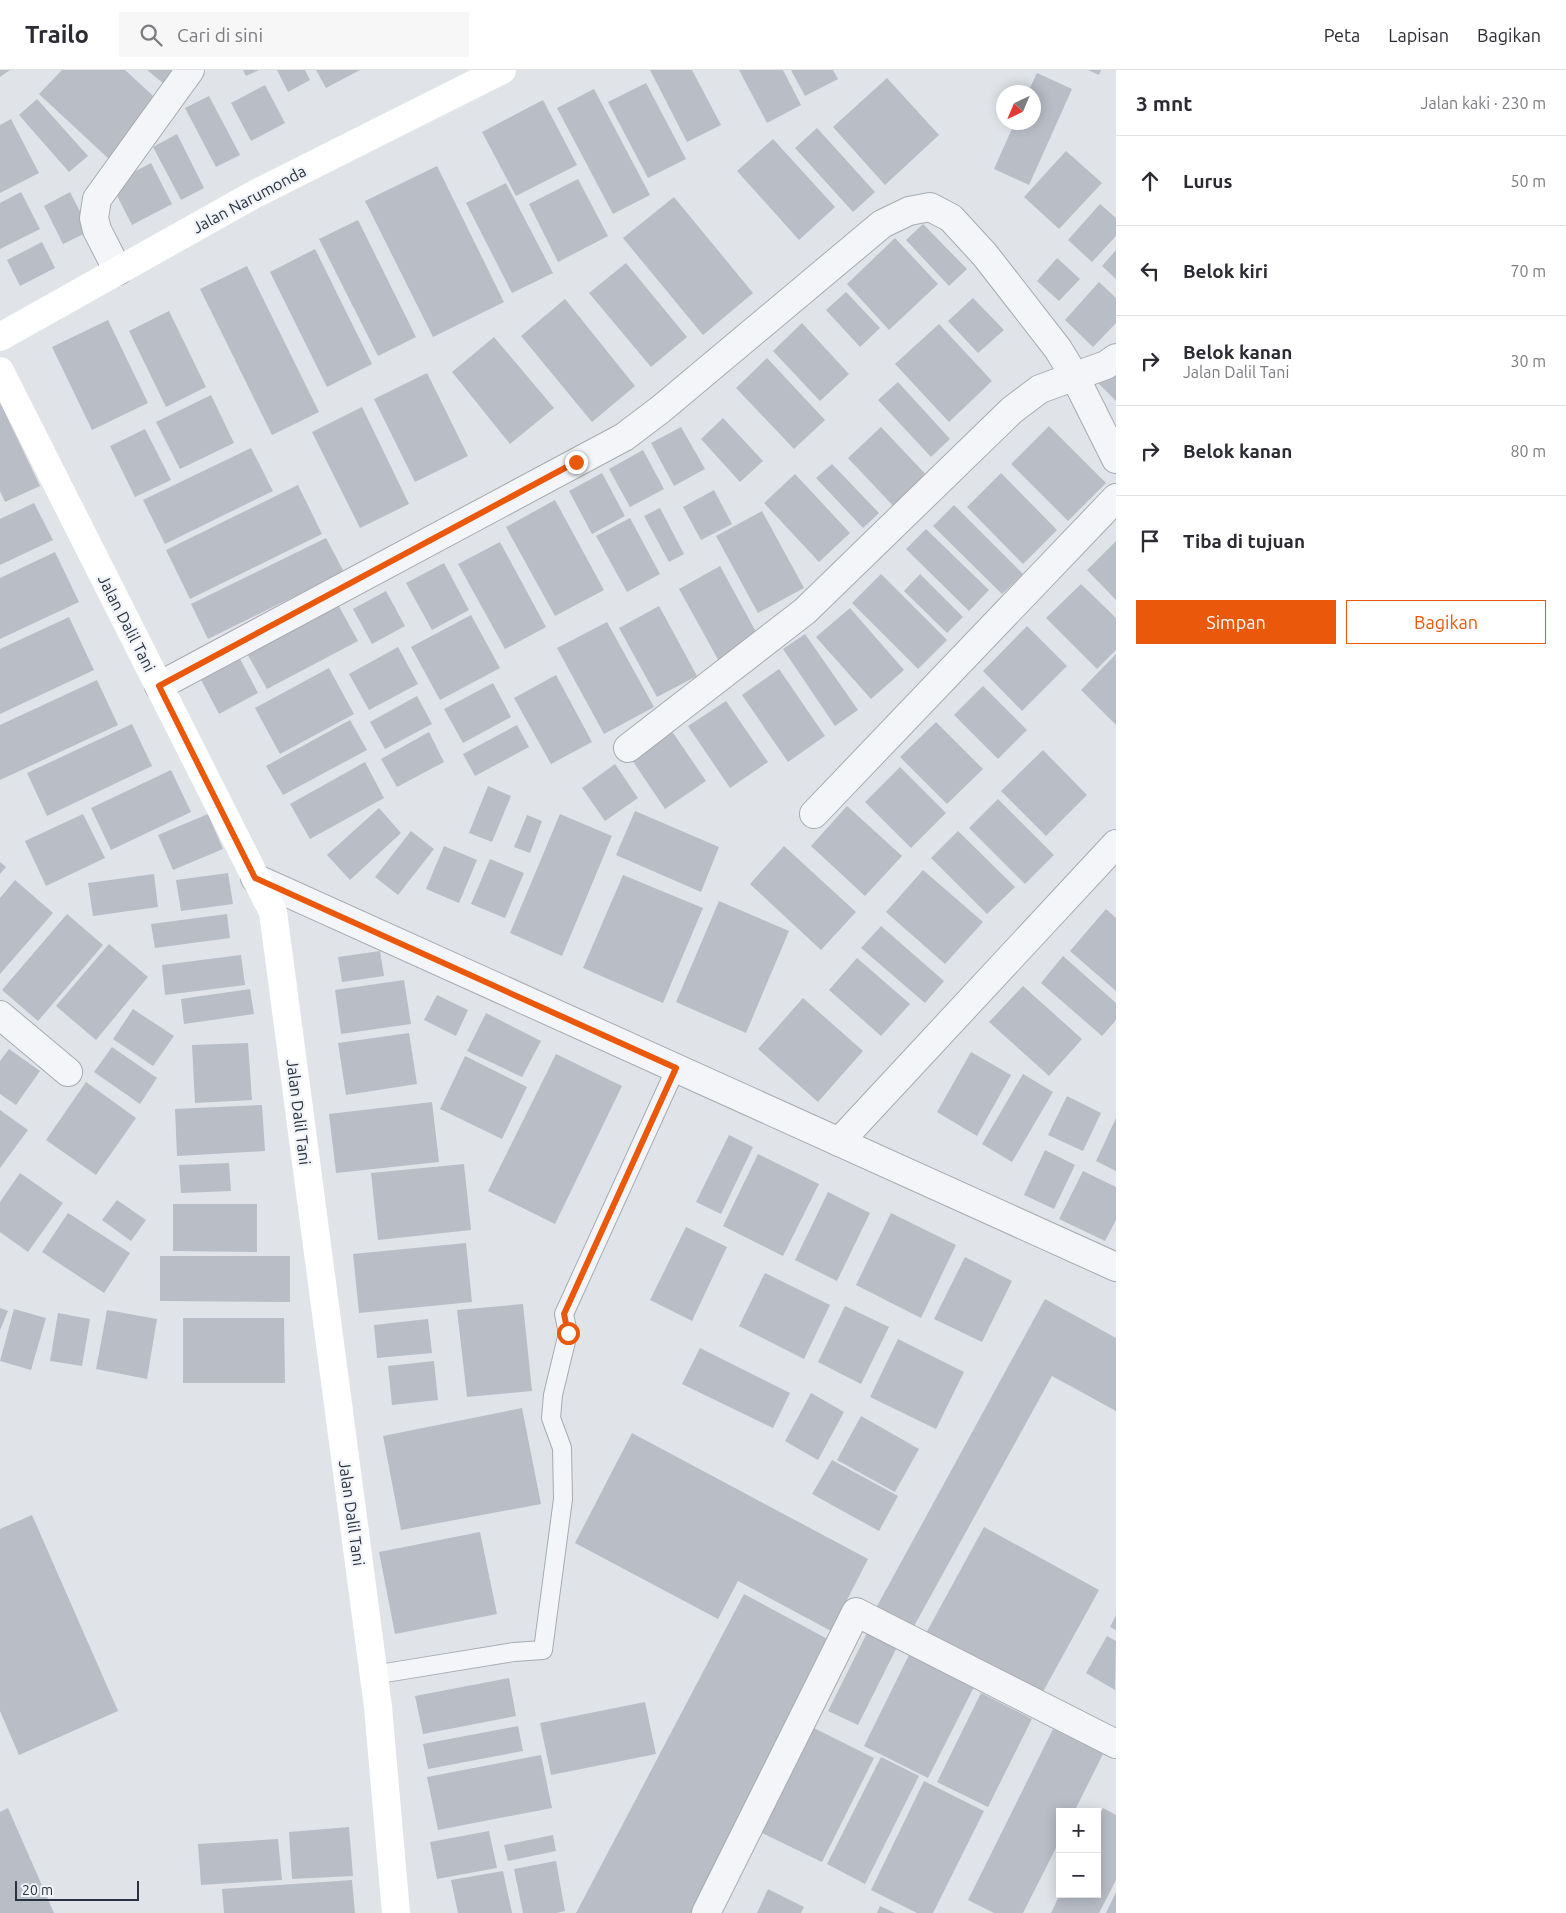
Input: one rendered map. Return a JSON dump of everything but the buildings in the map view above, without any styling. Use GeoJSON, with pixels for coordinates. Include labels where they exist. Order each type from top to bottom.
{"type":"FeatureCollection","features":[{"type":"Feature","properties":{"kind":"street"},"geometry":{"type":"LineString","coordinates":[[118,271],[97,230],[94,218],[97,199],[190,70]]}},
{"type":"Feature","properties":{"kind":"street","name":"Jalan Narumonda"},"geometry":{"type":"LineString","coordinates":[[0,337],[255,194],[502,70]]}},
{"type":"Feature","properties":{"kind":"street"},"geometry":{"type":"LineString","coordinates":[[159,686],[624,437],[661,409],[882,224],[909,210],[930,207],[950,218],[985,255],[1058,349],[1075,377],[1116,459]]}},
{"type":"Feature","properties":{"kind":"street"},"geometry":{"type":"LineString","coordinates":[[628,748],[805,611],[1012,410],[1040,389],[1106,365],[1116,358]]}},
{"type":"Feature","properties":{"kind":"street","name":"Jalan Dalil Tani"},"geometry":{"type":"LineString","coordinates":[[0,371],[273,912],[378,1707],[396,1913]]}},
{"type":"Feature","properties":{"kind":"street"},"geometry":{"type":"LineString","coordinates":[[814,814],[1116,498]]}},
{"type":"Feature","properties":{"kind":"street"},"geometry":{"type":"LineString","coordinates":[[839,1142],[1116,844]]}},
{"type":"Feature","properties":{"kind":"street"},"geometry":{"type":"LineString","coordinates":[[255,878],[1116,1267]]}},
{"type":"Feature","properties":{"kind":"street"},"geometry":{"type":"LineString","coordinates":[[4,1027],[68,1072]]}},
{"type":"Feature","properties":{"kind":"street"},"geometry":{"type":"LineString","coordinates":[[706,1913],[856,1612],[1116,1744]]}},
{"type":"Feature","properties":{"kind":"lane"},"geometry":{"type":"LineString","coordinates":[[373,1675],[514,1652],[543,1650],[563,1499],[562,1448],[551,1418],[553,1395],[568,1333],[564,1314],[676,1068]]}},
{"type":"Feature","properties":{"kind":"route"},"geometry":{"type":"LineString","coordinates":[[568,1333],[564,1314],[676,1068],[255,878],[159,686],[576,462]]}}]}
